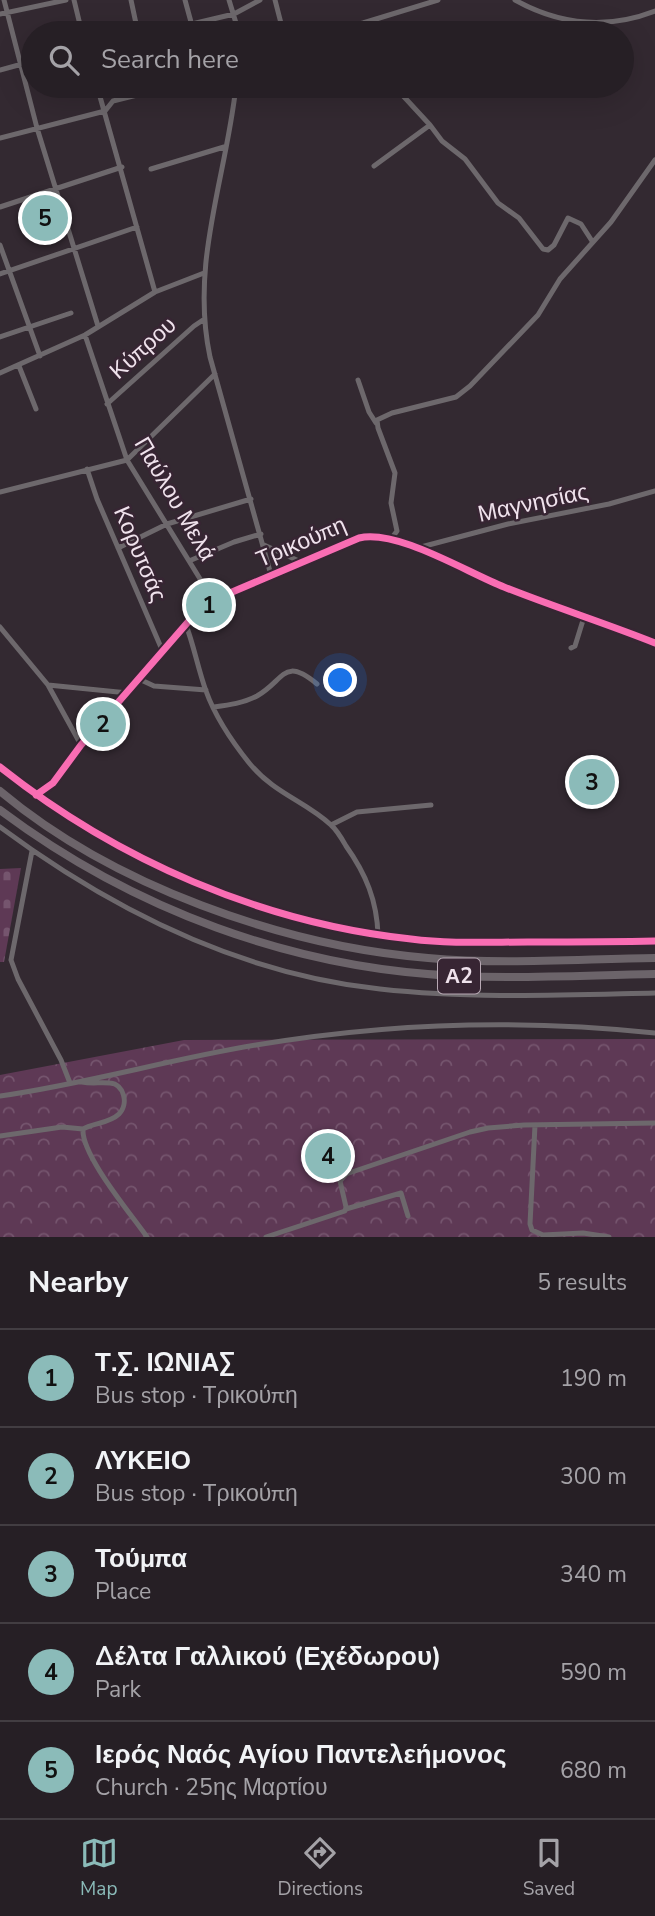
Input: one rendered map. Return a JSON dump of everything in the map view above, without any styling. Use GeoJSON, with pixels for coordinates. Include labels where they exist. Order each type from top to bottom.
{"type":"FeatureCollection","features":[{"type":"Feature","properties":{"kind":"highway","name":"Α2"},"geometry":{"type":"LineString","coordinates":[[0,791],[55,831],[146,881],[236,918],[311,940],[392,954],[459,960],[655,958]]}},
{"type":"Feature","properties":{"kind":"highway","name":"Α2"},"geometry":{"type":"LineString","coordinates":[[0,810],[45,842],[140,895],[231,933],[306,955],[388,970],[458,976],[655,974]]}},
{"type":"Feature","properties":{"kind":"street"},"geometry":{"type":"LineString","coordinates":[[4,0],[21,68]]}},
{"type":"Feature","properties":{"kind":"street"},"geometry":{"type":"LineString","coordinates":[[0,14],[66,0]]}},
{"type":"Feature","properties":{"kind":"street"},"geometry":{"type":"LineString","coordinates":[[74,0],[79,21]]}},
{"type":"Feature","properties":{"kind":"street"},"geometry":{"type":"LineString","coordinates":[[131,0],[135,21]]}},
{"type":"Feature","properties":{"kind":"street"},"geometry":{"type":"LineString","coordinates":[[185,0],[191,21]]}},
{"type":"Feature","properties":{"kind":"street"},"geometry":{"type":"LineString","coordinates":[[229,0],[236,21]]}},
{"type":"Feature","properties":{"kind":"street"},"geometry":{"type":"LineString","coordinates":[[205,21],[234,14],[260,0]]}},
{"type":"Feature","properties":{"kind":"street"},"geometry":{"type":"LineString","coordinates":[[275,0],[280,21]]}},
{"type":"Feature","properties":{"kind":"street"},"geometry":{"type":"LineString","coordinates":[[377,21],[438,0]]}},
{"type":"Feature","properties":{"kind":"street"},"geometry":{"type":"LineString","coordinates":[[515,0],[542,14],[569,21],[619,21],[655,11]]}},
{"type":"Feature","properties":{"kind":"street"},"geometry":{"type":"LineString","coordinates":[[0,69],[20,64]]}},
{"type":"Feature","properties":{"kind":"street"},"geometry":{"type":"LineString","coordinates":[[29,98],[98,326]]}},
{"type":"Feature","properties":{"kind":"street"},"geometry":{"type":"LineString","coordinates":[[101,98],[155,292]]}},
{"type":"Feature","properties":{"kind":"street"},"geometry":{"type":"LineString","coordinates":[[0,138],[105,111],[113,101],[122,98]]}},
{"type":"Feature","properties":{"kind":"street"},"geometry":{"type":"LineString","coordinates":[[234,98],[204,273],[203,320],[215,374],[271,575]]}},
{"type":"Feature","properties":{"kind":"street"},"geometry":{"type":"LineString","coordinates":[[405,98],[449,148],[465,159],[498,203],[519,218],[543,249],[548,250],[554,245],[568,218],[581,224],[592,241]]}},
{"type":"Feature","properties":{"kind":"street"},"geometry":{"type":"LineString","coordinates":[[374,166],[430,125]]}},
{"type":"Feature","properties":{"kind":"street"},"geometry":{"type":"LineString","coordinates":[[151,169],[224,148]]}},
{"type":"Feature","properties":{"kind":"street"},"geometry":{"type":"LineString","coordinates":[[376,423],[379,418],[392,413],[460,395],[538,315],[560,279],[618,213],[655,160]]}},
{"type":"Feature","properties":{"kind":"street"},"geometry":{"type":"LineString","coordinates":[[0,207],[121,167]]}},
{"type":"Feature","properties":{"kind":"street"},"geometry":{"type":"LineString","coordinates":[[0,274],[137,227]]}},
{"type":"Feature","properties":{"kind":"street"},"geometry":{"type":"LineString","coordinates":[[0,245],[40,356]]}},
{"type":"Feature","properties":{"kind":"street"},"geometry":{"type":"LineString","coordinates":[[0,373],[85,335],[155,292],[204,273]]}},
{"type":"Feature","properties":{"kind":"street"},"geometry":{"type":"LineString","coordinates":[[0,337],[71,313]]}},
{"type":"Feature","properties":{"kind":"street","name":"Κύπρου"},"geometry":{"type":"LineString","coordinates":[[107,404],[203,320]]}},
{"type":"Feature","properties":{"kind":"street","name":"Παύλου Μελά"},"geometry":{"type":"LineString","coordinates":[[85,335],[127,460],[213,600]]}},
{"type":"Feature","properties":{"kind":"street"},"geometry":{"type":"LineString","coordinates":[[19,366],[36,409]]}},
{"type":"Feature","properties":{"kind":"street"},"geometry":{"type":"LineString","coordinates":[[0,492],[127,460],[215,374]]}},
{"type":"Feature","properties":{"kind":"street"},"geometry":{"type":"LineString","coordinates":[[358,380],[396,477],[391,503],[397,531],[391,539]]}},
{"type":"Feature","properties":{"kind":"street","name":"Κορυτσάς"},"geometry":{"type":"LineString","coordinates":[[87,469],[163,652]]}},
{"type":"Feature","properties":{"kind":"street","name":"Μαγνησίας"},"geometry":{"type":"LineString","coordinates":[[418,548],[508,524],[609,504],[655,491]]}},
{"type":"Feature","properties":{"kind":"street"},"geometry":{"type":"LineString","coordinates":[[118,548],[167,524],[251,499]]}},
{"type":"Feature","properties":{"kind":"street"},"geometry":{"type":"LineString","coordinates":[[189,561],[261,534]]}},
{"type":"Feature","properties":{"kind":"street","name":"Τρικούπη"},"geometry":{"type":"LineString","coordinates":[[36,795],[53,783],[81,745],[186,625],[213,600],[359,538],[375,536],[418,548],[504,587],[655,643]]}},
{"type":"Feature","properties":{"kind":"street"},"geometry":{"type":"LineString","coordinates":[[264,545],[301,562]]}},
{"type":"Feature","properties":{"kind":"street"},"geometry":{"type":"LineString","coordinates":[[572,648],[584,617]]}},
{"type":"Feature","properties":{"kind":"street"},"geometry":{"type":"LineString","coordinates":[[186,625],[205,690],[243,754],[274,788],[331,825],[359,864],[376,905],[378,935]]}},
{"type":"Feature","properties":{"kind":"street"},"geometry":{"type":"LineString","coordinates":[[0,626],[48,685],[81,745]]}},
{"type":"Feature","properties":{"kind":"street"},"geometry":{"type":"LineString","coordinates":[[214,707],[250,699],[265,691],[281,675],[292,671],[302,671],[317,684]]}},
{"type":"Feature","properties":{"kind":"street"},"geometry":{"type":"LineString","coordinates":[[139,679],[154,686],[205,690]]}},
{"type":"Feature","properties":{"kind":"street"},"geometry":{"type":"LineString","coordinates":[[48,685],[128,693]]}},
{"type":"Feature","properties":{"kind":"street"},"geometry":{"type":"LineString","coordinates":[[0,767],[36,795],[91,831],[164,869],[223,893],[290,915],[378,935],[448,942],[655,941]]}},
{"type":"Feature","properties":{"kind":"street"},"geometry":{"type":"LineString","coordinates":[[331,825],[357,812],[431,805]]}},
{"type":"Feature","properties":{"kind":"street"},"geometry":{"type":"LineString","coordinates":[[0,827],[84,885],[123,907],[184,935],[261,965],[378,989],[457,995],[655,993]]}},
{"type":"Feature","properties":{"kind":"street"},"geometry":{"type":"LineString","coordinates":[[32,851],[11,960],[70,1083]]}},
{"type":"Feature","properties":{"kind":"street"},"geometry":{"type":"LineString","coordinates":[[0,1096],[253,1045],[381,1030],[551,1026],[655,1033]]}},
{"type":"Feature","properties":{"kind":"street"},"geometry":{"type":"LineString","coordinates":[[0,1136],[62,1127],[83,1129],[119,1114],[125,1104],[121,1090],[110,1083],[77,1082]]}},
{"type":"Feature","properties":{"kind":"street"},"geometry":{"type":"LineString","coordinates":[[346,1209],[340,1181],[346,1174],[470,1132],[535,1125],[655,1124]]}},
{"type":"Feature","properties":{"kind":"street"},"geometry":{"type":"LineString","coordinates":[[535,1125],[530,1224],[532,1230],[543,1235],[583,1233],[609,1237]]}},
{"type":"Feature","properties":{"kind":"street"},"geometry":{"type":"LineString","coordinates":[[83,1129],[85,1143],[92,1158],[147,1237]]}},
{"type":"Feature","properties":{"kind":"street"},"geometry":{"type":"LineString","coordinates":[[266,1237],[401,1193],[408,1216]]}},
{"type":"Feature","properties":{"kind":"green space"},"geometry":{"type":"Polygon","coordinates":[[[21,868],[4,962],[0,962],[0,869],[21,868]]]}},
{"type":"Feature","properties":{"kind":"green space"},"geometry":{"type":"Polygon","coordinates":[[[655,1039],[655,1237],[0,1237],[0,1075],[184,1040],[655,1039]]]}},
{"type":"Feature","properties":{"kind":"cycle path"},"geometry":{"type":"LineString","coordinates":[[36,795],[53,783],[81,745],[188,622],[211,601],[359,538],[375,537],[412,546],[504,587],[655,643]]}},
{"type":"Feature","properties":{"kind":"cycle path"},"geometry":{"type":"LineString","coordinates":[[0,767],[93,831],[142,858],[246,902],[300,918],[355,931],[440,942],[655,941]]}},
{"type":"Feature","properties":{"kind":"place","name":"Ιερός Ναός Αγίου Παντελεήμονος"},"geometry":{"type":"Point","coordinates":[45,218]}},
{"type":"Feature","properties":{"kind":"place","name":"Τ.Σ. ΙΩΝΙΑΣ"},"geometry":{"type":"Point","coordinates":[209,605]}},
{"type":"Feature","properties":{"kind":"place","name":"ΛΥΚΕΙΟ"},"geometry":{"type":"Point","coordinates":[103,724]}},
{"type":"Feature","properties":{"kind":"place","name":"Τούμπα"},"geometry":{"type":"Point","coordinates":[592,782]}},
{"type":"Feature","properties":{"kind":"place","name":"Δέλτα Γαλλικού (Εχέδωρου)"},"geometry":{"type":"Point","coordinates":[328,1156]}}]}
